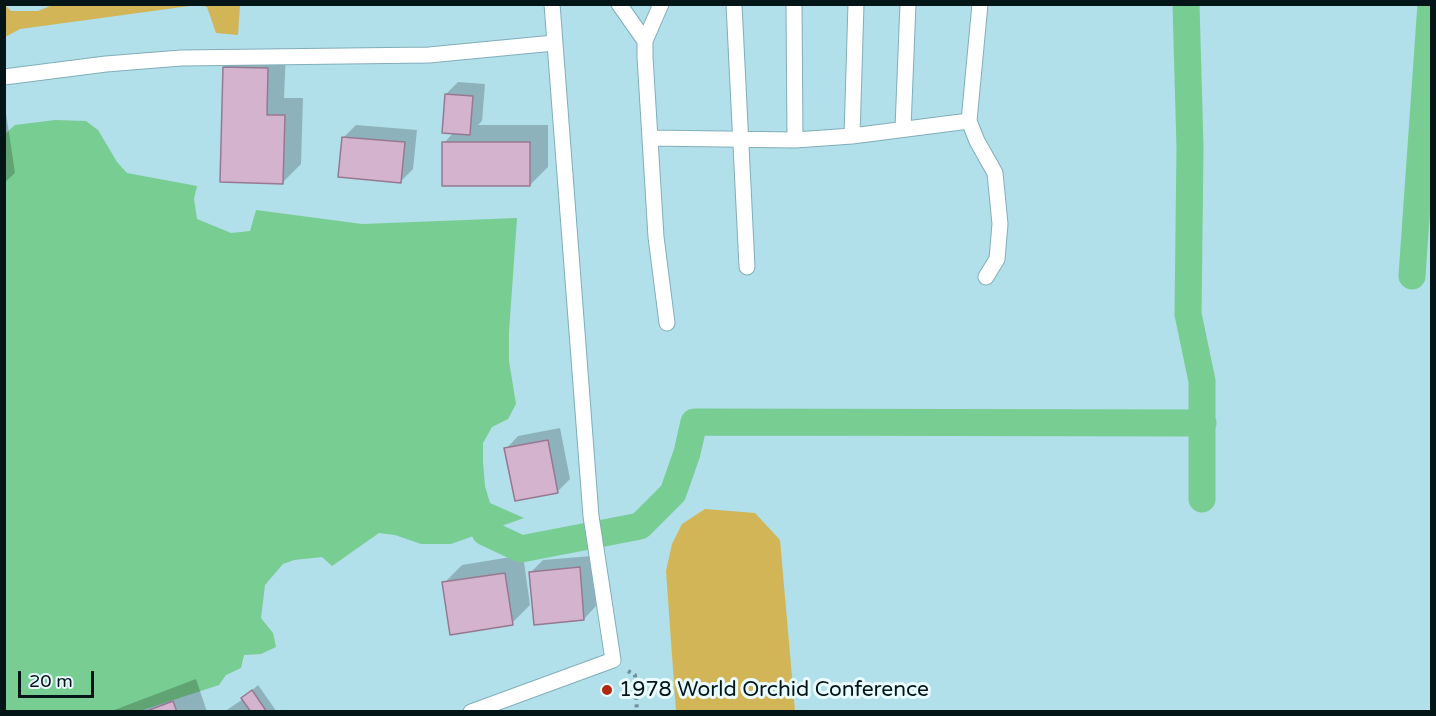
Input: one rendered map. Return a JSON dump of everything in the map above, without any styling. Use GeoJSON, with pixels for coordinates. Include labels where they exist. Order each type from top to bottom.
{"type":"FeatureCollection","features":[{"type":"Feature","properties":{"kind":"lane"},"geometry":{"type":"LineString","coordinates":[[471,711],[613,660],[591,516],[552,4]]}},
{"type":"Feature","properties":{"kind":"lane"},"geometry":{"type":"LineString","coordinates":[[619,4],[645,41]]}},
{"type":"Feature","properties":{"kind":"lane"},"geometry":{"type":"LineString","coordinates":[[661,4],[645,41],[656,237],[667,323]]}},
{"type":"Feature","properties":{"kind":"lane"},"geometry":{"type":"LineString","coordinates":[[734,4],[747,267]]}},
{"type":"Feature","properties":{"kind":"lane"},"geometry":{"type":"LineString","coordinates":[[795,4],[795,140]]}},
{"type":"Feature","properties":{"kind":"lane"},"geometry":{"type":"LineString","coordinates":[[852,136],[856,4]]}},
{"type":"Feature","properties":{"kind":"lane"},"geometry":{"type":"LineString","coordinates":[[903,128],[908,4]]}},
{"type":"Feature","properties":{"kind":"lane"},"geometry":{"type":"LineString","coordinates":[[980,4],[969,121],[995,173],[999,196],[997,259],[986,277]]}},
{"type":"Feature","properties":{"kind":"lane"},"geometry":{"type":"LineString","coordinates":[[4,77],[106,64],[181,58],[429,55],[554,43]]}},
{"type":"Feature","properties":{"kind":"lane"},"geometry":{"type":"LineString","coordinates":[[650,138],[795,140],[852,136],[969,121]]}},
{"type":"Feature","properties":{"kind":"path"},"geometry":{"type":"LineString","coordinates":[[635,675],[637,711]]}},
{"type":"Feature","properties":{"kind":"shaded area"},"geometry":{"type":"Polygon","coordinates":[[[55,4],[197,5],[20,29],[5,37],[5,5],[11,11],[38,11],[55,4]]]}},
{"type":"Feature","properties":{"kind":"shaded area"},"geometry":{"type":"Polygon","coordinates":[[[200,5],[240,5],[238,35],[216,33],[207,7],[200,5]]]}},
{"type":"Feature","properties":{"kind":"shaded area"},"geometry":{"type":"Polygon","coordinates":[[[55,120],[86,121],[98,130],[117,162],[127,173],[197,186],[194,199],[197,219],[231,233],[250,231],[256,210],[362,224],[517,218],[509,332],[509,361],[516,404],[508,419],[492,427],[483,443],[483,462],[485,486],[490,503],[524,518],[451,544],[421,544],[395,535],[379,533],[332,566],[322,557],[294,560],[283,564],[265,585],[261,618],[273,633],[276,647],[261,654],[244,655],[241,668],[226,675],[219,685],[140,711],[5,711],[5,134],[15,125],[55,120]]]}},
{"type":"Feature","properties":{"kind":"shaded area"},"geometry":{"type":"Polygon","coordinates":[[[705,509],[755,513],[780,540],[795,711],[676,711],[666,571],[672,544],[682,524],[705,509]]]}},
{"type":"Feature","properties":{"kind":"building"},"geometry":{"type":"Polygon","coordinates":[[[223,67],[268,68],[267,115],[285,115],[283,184],[220,182],[223,67]]]}},
{"type":"Feature","properties":{"kind":"building"},"geometry":{"type":"Polygon","coordinates":[[[445,94],[473,96],[470,135],[442,133],[445,94]]]}},
{"type":"Feature","properties":{"kind":"building"},"geometry":{"type":"Polygon","coordinates":[[[342,137],[405,142],[401,183],[338,177],[342,137]]]}},
{"type":"Feature","properties":{"kind":"building"},"geometry":{"type":"Polygon","coordinates":[[[442,142],[530,142],[530,186],[442,186],[442,142]]]}},
{"type":"Feature","properties":{"kind":"building"},"geometry":{"type":"Polygon","coordinates":[[[548,440],[558,493],[515,501],[504,448],[548,440]]]}},
{"type":"Feature","properties":{"kind":"building"},"geometry":{"type":"Polygon","coordinates":[[[580,567],[584,620],[534,625],[529,572],[580,567]]]}},
{"type":"Feature","properties":{"kind":"building"},"geometry":{"type":"Polygon","coordinates":[[[505,573],[513,625],[450,635],[442,582],[505,573]]]}},
{"type":"Feature","properties":{"kind":"building"},"geometry":{"type":"Polygon","coordinates":[[[252,690],[267,712],[251,712],[241,698],[252,690]]]}},
{"type":"Feature","properties":{"kind":"building"},"geometry":{"type":"Polygon","coordinates":[[[173,701],[177,712],[144,712],[173,701]]]}},
{"type":"Feature","properties":{"kind":"waterway"},"geometry":{"type":"LineString","coordinates":[[1186,4],[1190,148],[1188,314],[1202,381],[1202,499]]}},
{"type":"Feature","properties":{"kind":"waterway"},"geometry":{"type":"LineString","coordinates":[[1412,276],[1431,4]]}},
{"type":"Feature","properties":{"kind":"waterway"},"geometry":{"type":"LineString","coordinates":[[485,532],[521,549],[640,526],[673,493],[687,453],[694,422],[1203,423]]}},
{"type":"Feature","properties":{"kind":"place","name":"1978 World Orchid Conference"},"geometry":{"type":"Point","coordinates":[607,690]}}]}
